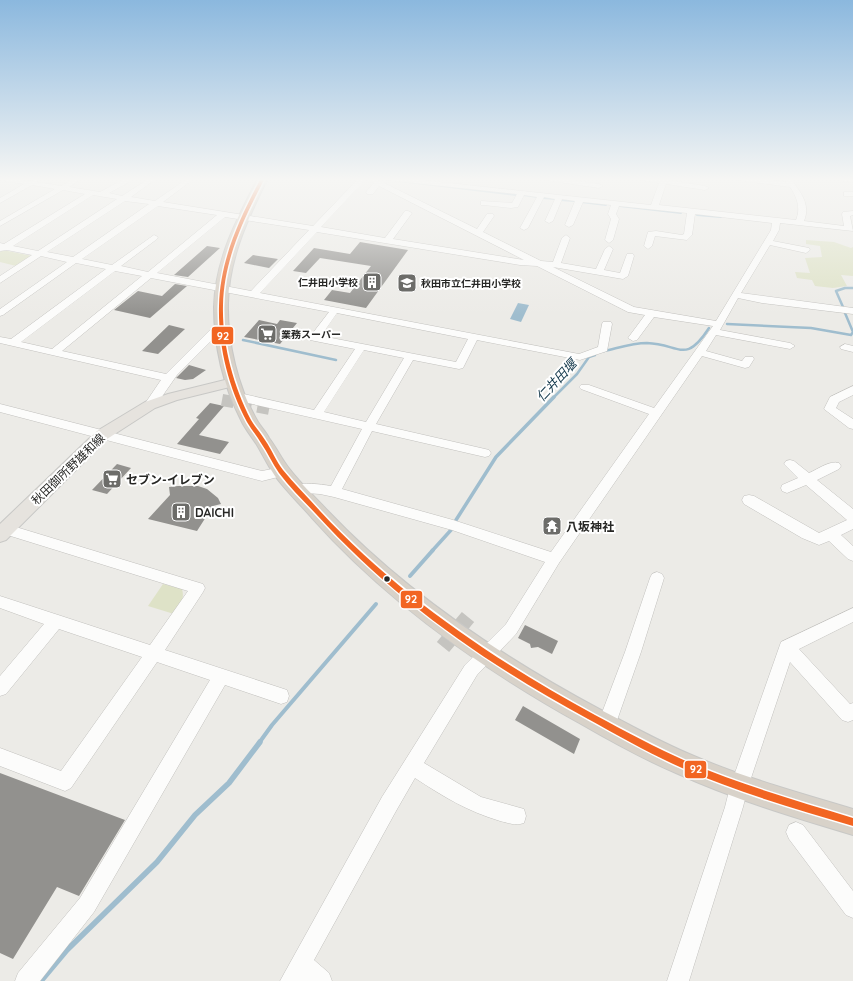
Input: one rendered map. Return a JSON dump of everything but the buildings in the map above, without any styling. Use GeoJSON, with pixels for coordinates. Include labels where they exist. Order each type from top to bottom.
{"type":"FeatureCollection","features":[{"type":"Feature","properties":{"kind":"highway"},"geometry":{"type":"LineString","coordinates":[[240,224],[227,257],[221,289],[221,325],[236,390],[248,418],[282,472],[318,514],[360,555],[424,609],[486,655],[532,684],[606,726],[681,763],[739,787],[853,822]]}},
{"type":"Feature","properties":{"kind":"main road","name":"秋田御所野雄和線"},"geometry":{"type":"LineString","coordinates":[[3,532],[102,435],[150,405],[173,397],[236,390]]}},
{"type":"Feature","properties":{"kind":"street"},"geometry":{"type":"LineString","coordinates":[[2,248],[42,224]]}},
{"type":"Feature","properties":{"kind":"street"},"geometry":{"type":"LineString","coordinates":[[0,280],[85,224]]}},
{"type":"Feature","properties":{"kind":"street"},"geometry":{"type":"LineString","coordinates":[[0,313],[127,224]]}},
{"type":"Feature","properties":{"kind":"street"},"geometry":{"type":"LineString","coordinates":[[54,352],[212,224]]}},
{"type":"Feature","properties":{"kind":"street"},"geometry":{"type":"LineString","coordinates":[[283,224],[542,265],[556,265],[624,276],[630,256]]}},
{"type":"Feature","properties":{"kind":"street"},"geometry":{"type":"LineString","coordinates":[[254,294],[319,224]]}},
{"type":"Feature","properties":{"kind":"street"},"geometry":{"type":"LineString","coordinates":[[387,240],[400,224]]}},
{"type":"Feature","properties":{"kind":"street"},"geometry":{"type":"LineString","coordinates":[[460,224],[631,310],[652,313],[790,346]]}},
{"type":"Feature","properties":{"kind":"street"},"geometry":{"type":"LineString","coordinates":[[479,233],[485,224]]}},
{"type":"Feature","properties":{"kind":"street"},"geometry":{"type":"LineString","coordinates":[[524,228],[526,224]]}},
{"type":"Feature","properties":{"kind":"street"},"geometry":{"type":"LineString","coordinates":[[599,272],[614,224]]}},
{"type":"Feature","properties":{"kind":"street"},"geometry":{"type":"LineString","coordinates":[[648,246],[651,234],[656,233],[684,238],[688,235],[689,224]]}},
{"type":"Feature","properties":{"kind":"street"},"geometry":{"type":"LineString","coordinates":[[321,981],[296,972],[389,804],[471,670],[511,629],[554,559],[716,328],[775,230],[776,224]]}},
{"type":"Feature","properties":{"kind":"street"},"geometry":{"type":"LineString","coordinates":[[807,224],[851,228]]}},
{"type":"Feature","properties":{"kind":"street"},"geometry":{"type":"LineString","coordinates":[[13,343],[154,237]]}},
{"type":"Feature","properties":{"kind":"street"},"geometry":{"type":"LineString","coordinates":[[556,265],[566,238]]}},
{"type":"Feature","properties":{"kind":"street"},"geometry":{"type":"LineString","coordinates":[[767,242],[806,250]]}},
{"type":"Feature","properties":{"kind":"street"},"geometry":{"type":"LineString","coordinates":[[2,248],[254,294],[580,357],[602,349],[606,324]]}},
{"type":"Feature","properties":{"kind":"street"},"geometry":{"type":"LineString","coordinates":[[736,295],[762,300],[853,311]]}},
{"type":"Feature","properties":{"kind":"street"},"geometry":{"type":"LineString","coordinates":[[335,310],[314,338],[459,366],[474,337]]}},
{"type":"Feature","properties":{"kind":"street"},"geometry":{"type":"LineString","coordinates":[[633,338],[652,313]]}},
{"type":"Feature","properties":{"kind":"street"},"geometry":{"type":"LineString","coordinates":[[150,405],[155,395],[168,378],[221,325]]}},
{"type":"Feature","properties":{"kind":"street"},"geometry":{"type":"LineString","coordinates":[[0,340],[168,378]]}},
{"type":"Feature","properties":{"kind":"street"},"geometry":{"type":"LineString","coordinates":[[317,414],[361,347]]}},
{"type":"Feature","properties":{"kind":"street"},"geometry":{"type":"LineString","coordinates":[[699,352],[745,365],[749,359]]}},
{"type":"Feature","properties":{"kind":"street"},"geometry":{"type":"LineString","coordinates":[[334,492],[410,356]]}},
{"type":"Feature","properties":{"kind":"street"},"geometry":{"type":"LineString","coordinates":[[586,387],[656,413]]}},
{"type":"Feature","properties":{"kind":"street"},"geometry":{"type":"LineString","coordinates":[[236,390],[317,414],[485,453]]}},
{"type":"Feature","properties":{"kind":"street"},"geometry":{"type":"LineString","coordinates":[[853,390],[834,400],[830,408],[853,425]]}},
{"type":"Feature","properties":{"kind":"street"},"geometry":{"type":"LineString","coordinates":[[0,408],[262,476],[282,472]]}},
{"type":"Feature","properties":{"kind":"street"},"geometry":{"type":"LineString","coordinates":[[790,464],[853,517]]}},
{"type":"Feature","properties":{"kind":"street"},"geometry":{"type":"LineString","coordinates":[[786,488],[835,466]]}},
{"type":"Feature","properties":{"kind":"street"},"geometry":{"type":"LineString","coordinates":[[297,489],[320,489],[334,492],[453,525],[554,559]]}},
{"type":"Feature","properties":{"kind":"street"},"geometry":{"type":"LineString","coordinates":[[749,500],[807,534],[819,539],[853,523]]}},
{"type":"Feature","properties":{"kind":"street"},"geometry":{"type":"LineString","coordinates":[[0,757],[65,782],[198,588],[3,532]]}},
{"type":"Feature","properties":{"kind":"street"},"geometry":{"type":"LineString","coordinates":[[830,534],[853,555]]}},
{"type":"Feature","properties":{"kind":"street"},"geometry":{"type":"LineString","coordinates":[[606,726],[633,652],[657,578]]}},
{"type":"Feature","properties":{"kind":"street"},"geometry":{"type":"LineString","coordinates":[[0,602],[281,696]]}},
{"type":"Feature","properties":{"kind":"street"},"geometry":{"type":"LineString","coordinates":[[678,981],[734,807],[739,787],[787,647],[853,615]]}},
{"type":"Feature","properties":{"kind":"street"},"geometry":{"type":"LineString","coordinates":[[0,688],[57,620]]}},
{"type":"Feature","properties":{"kind":"street"},"geometry":{"type":"LineString","coordinates":[[787,647],[848,714],[853,711]]}},
{"type":"Feature","properties":{"kind":"street"},"geometry":{"type":"LineString","coordinates":[[26,981],[87,905],[221,676]]}},
{"type":"Feature","properties":{"kind":"street"},"geometry":{"type":"LineString","coordinates":[[412,766],[478,805],[517,816]]}},
{"type":"Feature","properties":{"kind":"street"},"geometry":{"type":"LineString","coordinates":[[796,832],[853,908]]}},
{"type":"Feature","properties":{"kind":"green space"},"geometry":{"type":"Polygon","coordinates":[[[806,240],[834,242],[851,248],[853,247],[853,276],[841,275],[847,286],[833,288],[815,286],[812,280],[797,278],[795,272],[810,273],[805,258],[822,257],[820,246],[806,244],[806,240]]]}},
{"type":"Feature","properties":{"kind":"green space"},"geometry":{"type":"Polygon","coordinates":[[[3,250],[32,256],[16,266],[0,262],[0,252],[3,250]]]}},
{"type":"Feature","properties":{"kind":"green space"},"geometry":{"type":"Polygon","coordinates":[[[163,584],[182,589],[183,596],[180,605],[174,614],[148,606],[163,584]]]}},
{"type":"Feature","properties":{"kind":"water"},"geometry":{"type":"Polygon","coordinates":[[[518,303],[529,305],[521,322],[510,319],[518,303]]]}},
{"type":"Feature","properties":{"kind":"waterway","name":"仁井田堰"},"geometry":{"type":"LineString","coordinates":[[843,307],[836,291],[845,288],[853,288]]}},
{"type":"Feature","properties":{"kind":"waterway","name":"仁井田堰"},"geometry":{"type":"LineString","coordinates":[[727,324],[811,328],[851,335],[853,332],[845,313]]}},
{"type":"Feature","properties":{"kind":"waterway","name":"仁井田堰"},"geometry":{"type":"LineString","coordinates":[[604,351],[641,343],[658,344],[681,350],[688,349],[694,346],[709,328]]}},
{"type":"Feature","properties":{"kind":"waterway"},"geometry":{"type":"LineString","coordinates":[[243,340],[336,360]]}},
{"type":"Feature","properties":{"kind":"waterway","name":"仁井田堰"},"geometry":{"type":"LineString","coordinates":[[554,397],[577,374],[589,357],[595,355]]}},
{"type":"Feature","properties":{"kind":"waterway","name":"仁井田堰"},"geometry":{"type":"LineString","coordinates":[[456,520],[496,457],[554,397]]}},
{"type":"Feature","properties":{"kind":"waterway"},"geometry":{"type":"LineString","coordinates":[[432,551],[451,530]]}},
{"type":"Feature","properties":{"kind":"waterway"},"geometry":{"type":"LineString","coordinates":[[410,576],[433,550]]}},
{"type":"Feature","properties":{"kind":"waterway"},"geometry":{"type":"LineString","coordinates":[[259,743],[272,725],[376,604]]}},
{"type":"Feature","properties":{"kind":"waterway"},"geometry":{"type":"LineString","coordinates":[[41,981],[67,950],[157,862],[195,815],[229,783],[260,742]]}},
{"type":"Feature","properties":{"kind":"tunnel"},"geometry":{"type":"LineString","coordinates":[[222,400],[270,409]]}},
{"type":"Feature","properties":{"kind":"tunnel"},"geometry":{"type":"LineString","coordinates":[[443,647],[468,617]]}},
{"type":"Feature","properties":{"kind":"transit line","name":"92"},"geometry":{"type":"LineString","coordinates":[[241,224],[229,254],[222,287],[221,304],[222,333],[231,376],[236,390],[254,429],[281,471],[334,529],[365,560],[398,589],[468,642],[542,689],[580,711],[657,752],[704,773],[788,802],[853,822]]}},
{"type":"Feature","properties":{"kind":"place","name":"仁井田小学校"},"geometry":{"type":"Point","coordinates":[372,282]}},
{"type":"Feature","properties":{"kind":"place","name":"秋田市立仁井田小学校"},"geometry":{"type":"Point","coordinates":[407,283]}},
{"type":"Feature","properties":{"kind":"place","name":"業務スーパー"},"geometry":{"type":"Point","coordinates":[267,334]}},
{"type":"Feature","properties":{"kind":"place","name":"セブン-イレブン"},"geometry":{"type":"Point","coordinates":[112,479]}},
{"type":"Feature","properties":{"kind":"place","name":"DAICHI"},"geometry":{"type":"Point","coordinates":[181,512]}},
{"type":"Feature","properties":{"kind":"place","name":"八坂神社"},"geometry":{"type":"Point","coordinates":[552,526]}}]}
